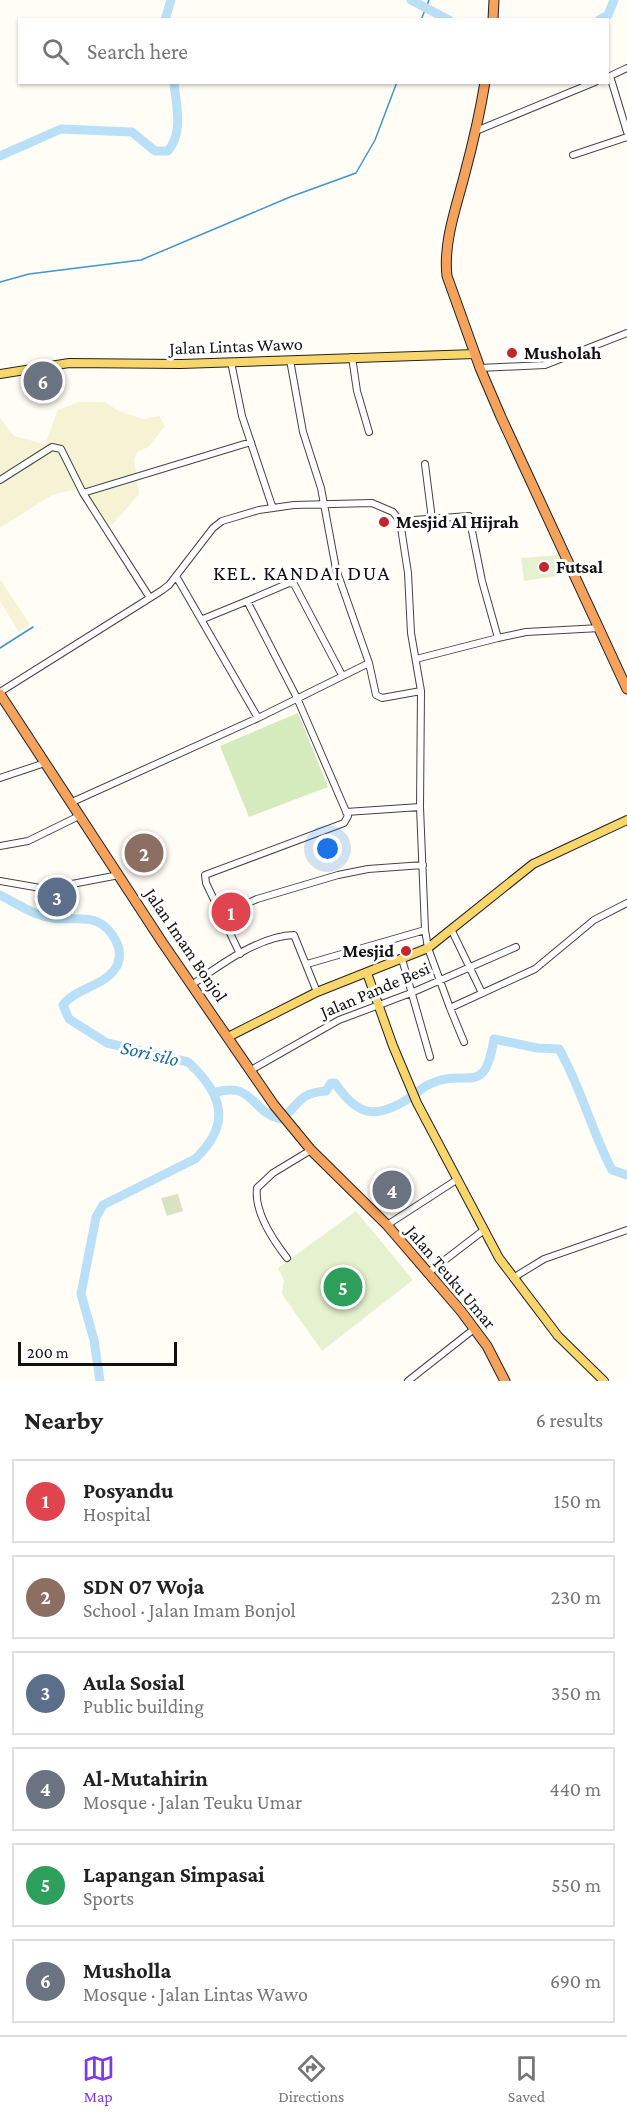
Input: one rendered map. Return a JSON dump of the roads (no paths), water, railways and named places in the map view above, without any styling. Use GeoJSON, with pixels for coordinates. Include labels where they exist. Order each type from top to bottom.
{"type":"FeatureCollection","features":[{"type":"Feature","properties":{"kind":"highway"},"geometry":{"type":"LineString","coordinates":[[493,18],[494,0]]}},
{"type":"Feature","properties":{"kind":"highway"},"geometry":{"type":"LineString","coordinates":[[485,84],[476,130],[454,210],[449,268],[468,314],[474,338],[474,351],[480,368],[627,689]]}},
{"type":"Feature","properties":{"kind":"highway","name":"Jalan Imam Bonjol"},"geometry":{"type":"LineString","coordinates":[[0,694],[250,1070],[274,1105],[311,1150]]}},
{"type":"Feature","properties":{"kind":"highway","name":"Jalan Teuku Umar"},"geometry":{"type":"LineString","coordinates":[[311,1150],[387,1225],[428,1273],[474,1329],[505,1381]]}},
{"type":"Feature","properties":{"kind":"main road","name":"Jalan Lintas Wawo"},"geometry":{"type":"LineString","coordinates":[[0,374],[69,363],[231,362],[474,351]]}},
{"type":"Feature","properties":{"kind":"main road"},"geometry":{"type":"LineString","coordinates":[[228,1037],[317,992],[428,948],[533,864],[627,820]]}},
{"type":"Feature","properties":{"kind":"main road"},"geometry":{"type":"LineString","coordinates":[[367,973],[411,1091],[484,1230],[513,1278],[558,1336],[604,1381]]}},
{"type":"Feature","properties":{"kind":"street"},"geometry":{"type":"LineString","coordinates":[[627,68],[609,77],[627,132]]}},
{"type":"Feature","properties":{"kind":"street"},"geometry":{"type":"LineString","coordinates":[[476,130],[590,84]]}},
{"type":"Feature","properties":{"kind":"street"},"geometry":{"type":"LineString","coordinates":[[573,155],[627,137]]}},
{"type":"Feature","properties":{"kind":"street"},"geometry":{"type":"LineString","coordinates":[[480,368],[545,365],[627,333]]}},
{"type":"Feature","properties":{"kind":"street"},"geometry":{"type":"LineString","coordinates":[[352,357],[357,392],[369,432]]}},
{"type":"Feature","properties":{"kind":"street"},"geometry":{"type":"LineString","coordinates":[[290,360],[303,432],[324,506],[336,569],[369,663],[377,697],[421,691]]}},
{"type":"Feature","properties":{"kind":"street"},"geometry":{"type":"LineString","coordinates":[[231,362],[242,416],[272,506]]}},
{"type":"Feature","properties":{"kind":"street"},"geometry":{"type":"LineString","coordinates":[[83,493],[251,442]]}},
{"type":"Feature","properties":{"kind":"street"},"geometry":{"type":"LineString","coordinates":[[0,480],[56,446],[62,451],[83,493],[150,598]]}},
{"type":"Feature","properties":{"kind":"street"},"geometry":{"type":"LineString","coordinates":[[425,464],[432,519]]}},
{"type":"Feature","properties":{"kind":"street"},"geometry":{"type":"LineString","coordinates":[[0,694],[169,585],[222,521],[272,506],[372,503],[393,512],[400,520],[421,691],[420,807],[425,930],[428,948],[464,1042]]}},
{"type":"Feature","properties":{"kind":"street"},"geometry":{"type":"LineString","coordinates":[[400,520],[469,516],[482,581],[498,638]]}},
{"type":"Feature","properties":{"kind":"street"},"geometry":{"type":"LineString","coordinates":[[176,576],[203,619],[258,718]]}},
{"type":"Feature","properties":{"kind":"street"},"geometry":{"type":"LineString","coordinates":[[203,619],[289,583],[294,584],[342,675]]}},
{"type":"Feature","properties":{"kind":"street"},"geometry":{"type":"LineString","coordinates":[[240,954],[206,883],[205,874],[344,823],[348,819],[297,698],[247,601]]}},
{"type":"Feature","properties":{"kind":"street"},"geometry":{"type":"LineString","coordinates":[[416,659],[526,632],[600,628]]}},
{"type":"Feature","properties":{"kind":"street"},"geometry":{"type":"LineString","coordinates":[[70,802],[258,718],[369,663]]}},
{"type":"Feature","properties":{"kind":"street"},"geometry":{"type":"LineString","coordinates":[[0,778],[45,763]]}},
{"type":"Feature","properties":{"kind":"street"},"geometry":{"type":"LineString","coordinates":[[346,812],[420,807]]}},
{"type":"Feature","properties":{"kind":"street"},"geometry":{"type":"LineString","coordinates":[[0,846],[28,841],[79,816]]}},
{"type":"Feature","properties":{"kind":"street"},"geometry":{"type":"LineString","coordinates":[[222,915],[257,899],[338,875],[368,869],[423,865]]}},
{"type":"Feature","properties":{"kind":"street"},"geometry":{"type":"LineString","coordinates":[[0,881],[46,889],[119,875]]}},
{"type":"Feature","properties":{"kind":"street"},"geometry":{"type":"LineString","coordinates":[[450,1008],[535,969],[594,920],[627,903]]}},
{"type":"Feature","properties":{"kind":"street"},"geometry":{"type":"LineString","coordinates":[[307,964],[425,930]]}},
{"type":"Feature","properties":{"kind":"street"},"geometry":{"type":"LineString","coordinates":[[452,931],[482,993]]}},
{"type":"Feature","properties":{"kind":"street"},"geometry":{"type":"LineString","coordinates":[[193,984],[240,954],[274,939],[294,935],[317,992]]}},
{"type":"Feature","properties":{"kind":"street","name":"Jalan Pande Besi"},"geometry":{"type":"LineString","coordinates":[[250,1070],[318,1030],[411,993],[516,947]]}},
{"type":"Feature","properties":{"kind":"street"},"geometry":{"type":"LineString","coordinates":[[402,959],[430,1057]]}},
{"type":"Feature","properties":{"kind":"street"},"geometry":{"type":"LineString","coordinates":[[287,1258],[272,1238],[262,1215],[257,1188],[273,1173],[311,1150]]}},
{"type":"Feature","properties":{"kind":"street"},"geometry":{"type":"LineString","coordinates":[[387,1225],[458,1179]]}},
{"type":"Feature","properties":{"kind":"street"},"geometry":{"type":"LineString","coordinates":[[428,1273],[484,1230]]}},
{"type":"Feature","properties":{"kind":"street"},"geometry":{"type":"LineString","coordinates":[[513,1278],[543,1259],[627,1230]]}},
{"type":"Feature","properties":{"kind":"street"},"geometry":{"type":"LineString","coordinates":[[408,1381],[474,1329]]}},
{"type":"Feature","properties":{"kind":"waterway"},"geometry":{"type":"LineString","coordinates":[[166,18],[171,0]]}},
{"type":"Feature","properties":{"kind":"waterway"},"geometry":{"type":"LineString","coordinates":[[411,0],[445,18]]}},
{"type":"Feature","properties":{"kind":"waterway"},"geometry":{"type":"LineString","coordinates":[[422,18],[429,0]]}},
{"type":"Feature","properties":{"kind":"waterway"},"geometry":{"type":"LineString","coordinates":[[603,18],[608,15],[614,0]]}},
{"type":"Feature","properties":{"kind":"waterway"},"geometry":{"type":"LineString","coordinates":[[0,156],[61,129],[132,132],[155,151],[168,151],[173,143],[177,127],[174,84]]}},
{"type":"Feature","properties":{"kind":"waterway"},"geometry":{"type":"LineString","coordinates":[[0,282],[29,274],[141,260],[290,197],[356,173],[375,140],[396,84]]}},
{"type":"Feature","properties":{"kind":"waterway"},"geometry":{"type":"LineString","coordinates":[[0,648],[33,627]]}},
{"type":"Feature","properties":{"kind":"waterway","name":"Sori silo"},"geometry":{"type":"LineString","coordinates":[[0,895],[49,918],[92,920],[109,931],[119,949],[117,966],[103,980],[68,999],[63,1005],[69,1019],[107,1043],[188,1062],[209,1086],[219,1109],[214,1134],[195,1159],[103,1205],[96,1217],[81,1294],[94,1340],[100,1381]]}},
{"type":"Feature","properties":{"kind":"waterway"},"geometry":{"type":"LineString","coordinates":[[213,1093],[226,1090],[244,1093],[263,1110],[281,1119],[304,1097],[326,1091],[331,1083],[335,1083],[352,1103],[368,1111],[378,1112],[399,1104],[422,1088],[443,1079],[473,1078],[479,1075],[490,1058],[494,1039],[537,1048],[559,1049],[574,1078],[612,1170],[627,1175]]}},
{"type":"Feature","properties":{"kind":"place","name":"Musholah"},"geometry":{"type":"Point","coordinates":[512,353]}},
{"type":"Feature","properties":{"kind":"place","name":"Musholla"},"geometry":{"type":"Point","coordinates":[43,381]}},
{"type":"Feature","properties":{"kind":"place","name":"Mesjid Al Hijrah"},"geometry":{"type":"Point","coordinates":[384,522]}},
{"type":"Feature","properties":{"kind":"place","name":"Futsal"},"geometry":{"type":"Point","coordinates":[544,567]}},
{"type":"Feature","properties":{"kind":"place","name":"SDN 07 Woja"},"geometry":{"type":"Point","coordinates":[144,853]}},
{"type":"Feature","properties":{"kind":"place","name":"Aula Sosial"},"geometry":{"type":"Point","coordinates":[57,897]}},
{"type":"Feature","properties":{"kind":"place","name":"Posyandu"},"geometry":{"type":"Point","coordinates":[231,912]}},
{"type":"Feature","properties":{"kind":"place","name":"Mesjid"},"geometry":{"type":"Point","coordinates":[406,951]}},
{"type":"Feature","properties":{"kind":"place","name":"Al-Mutahirin"},"geometry":{"type":"Point","coordinates":[392,1190]}},
{"type":"Feature","properties":{"kind":"place","name":"Lapangan Simpasai"},"geometry":{"type":"Point","coordinates":[343,1287]}},
{"type":"Feature","properties":{"kind":"district","name":"KEL. KANDAI DUA"},"geometry":{"type":"Point","coordinates":[302,573]}}]}
